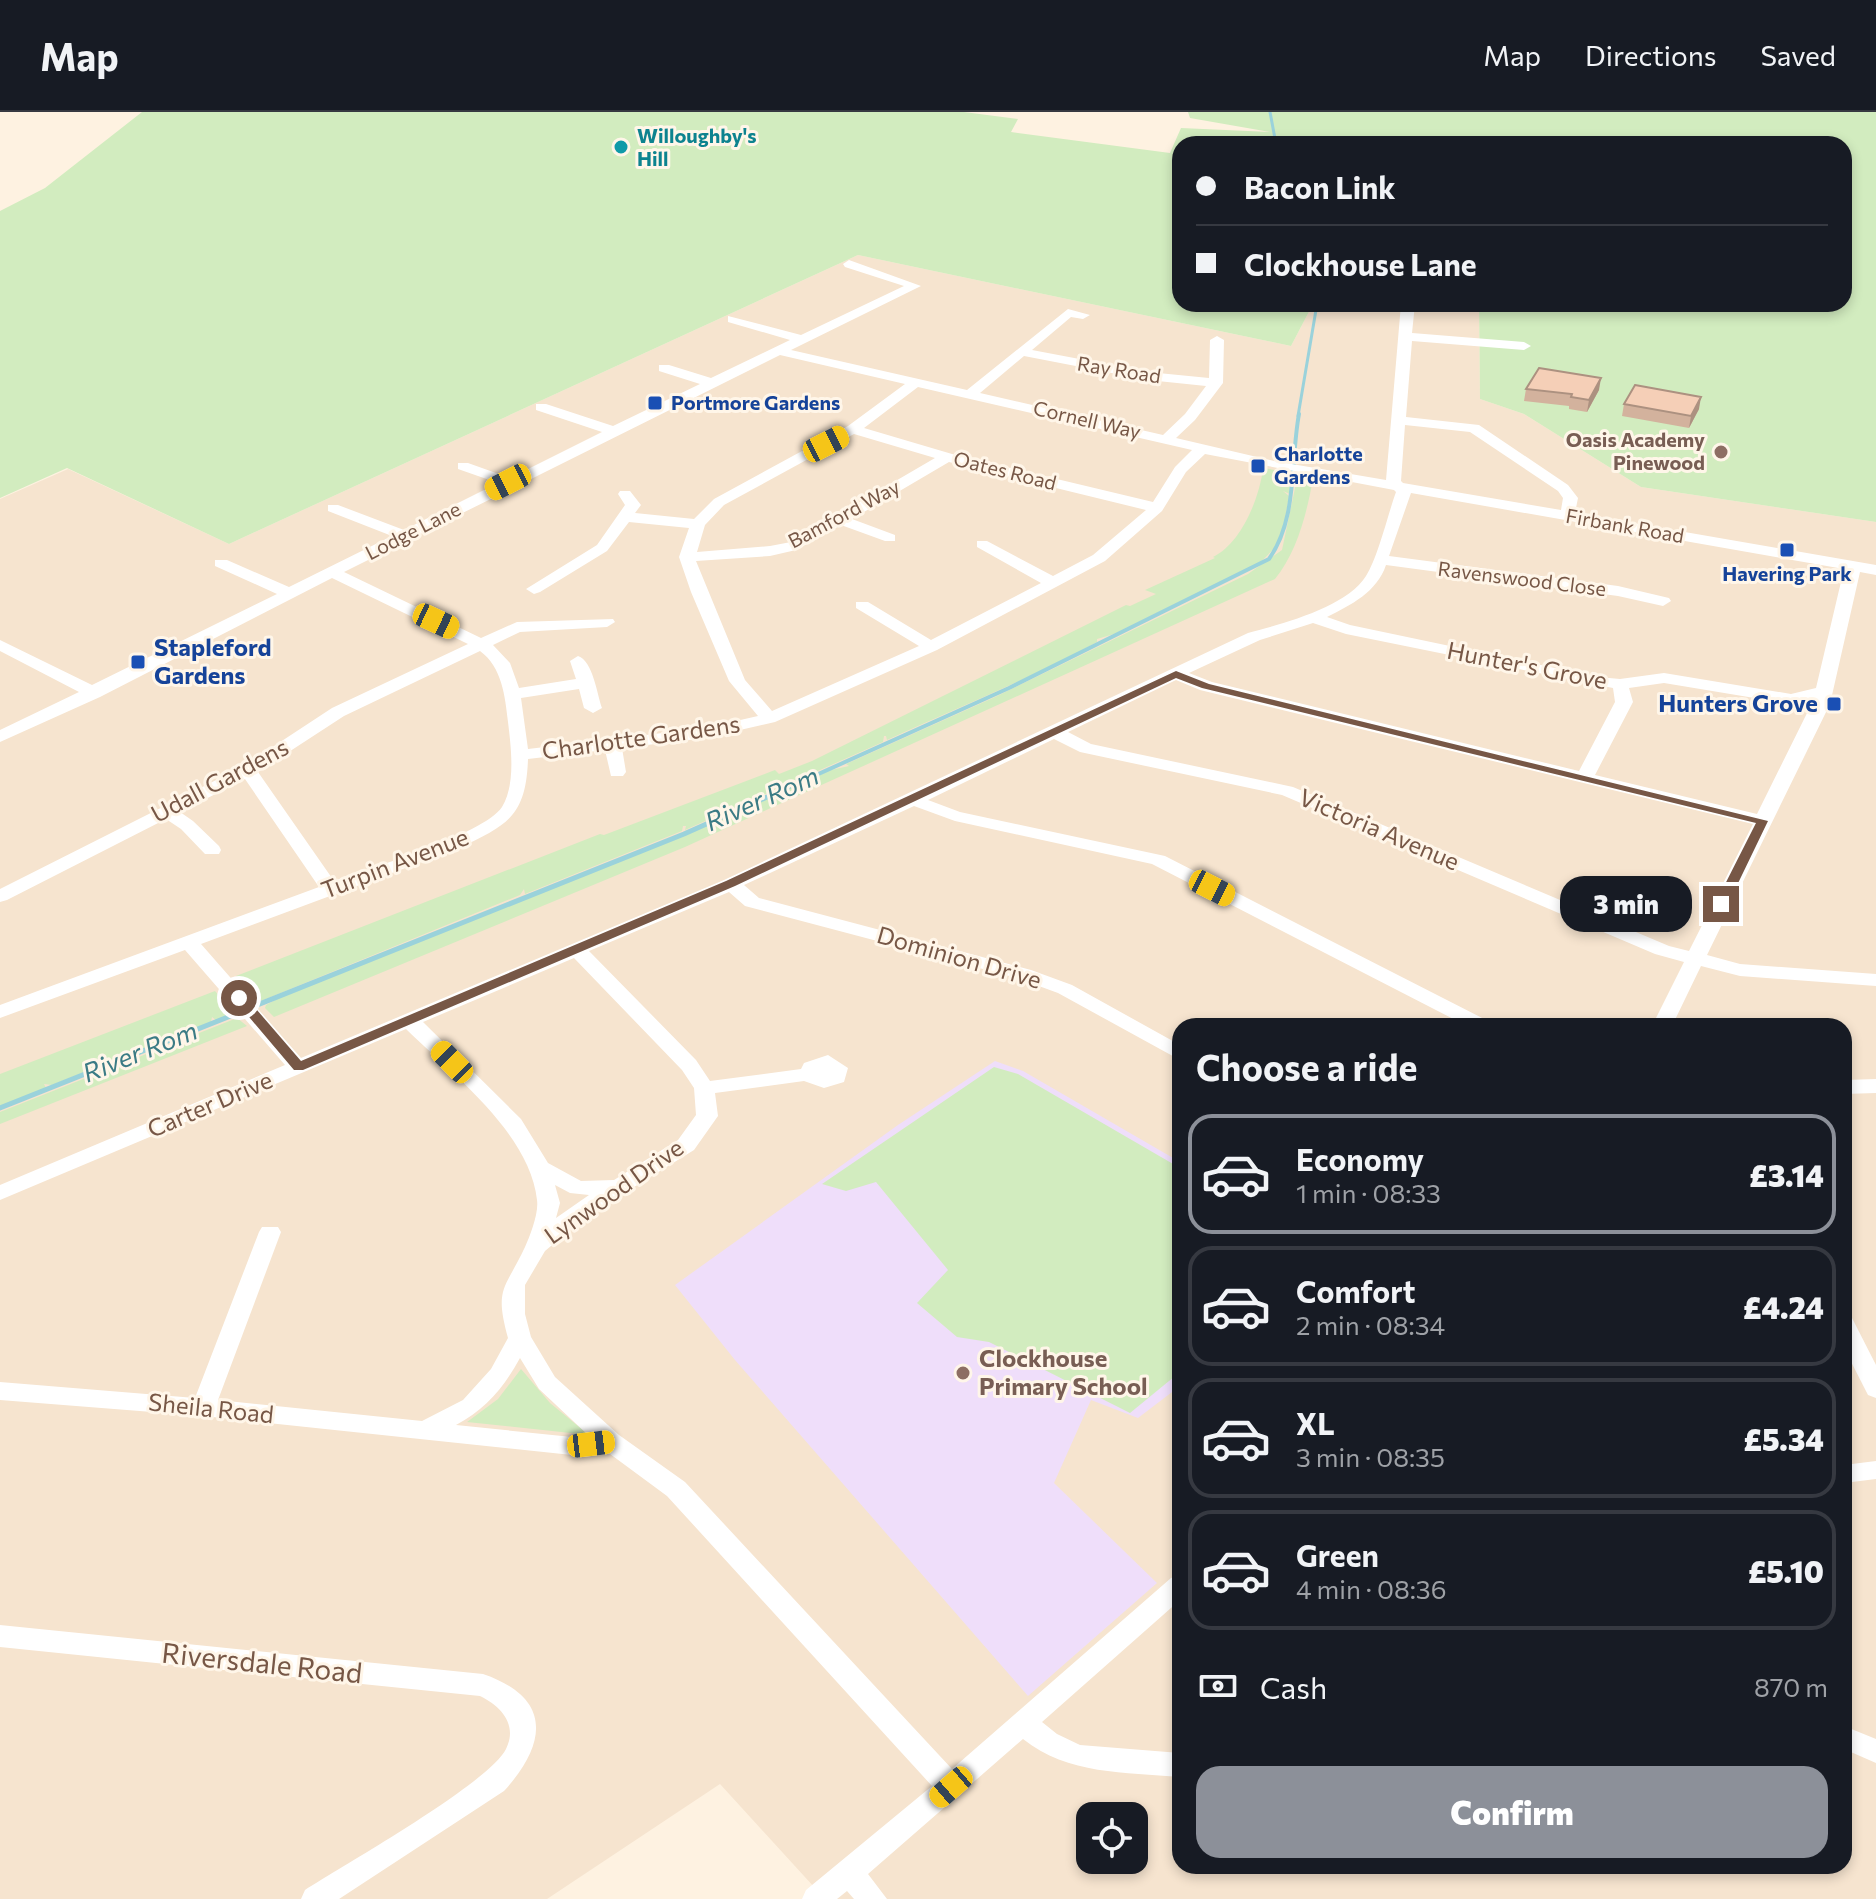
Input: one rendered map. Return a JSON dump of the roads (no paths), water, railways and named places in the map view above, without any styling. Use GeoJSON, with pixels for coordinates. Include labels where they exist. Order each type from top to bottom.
{"type":"FeatureCollection","features":[{"type":"Feature","properties":{"kind":"street","name":"Lodge Lane"},"geometry":{"type":"LineString","coordinates":[[0,737],[333,573],[611,430],[915,286],[849,264]]}},
{"type":"Feature","properties":{"kind":"street"},"geometry":{"type":"LineString","coordinates":[[1398,486],[1393,482],[1407,312]]}},
{"type":"Feature","properties":{"kind":"street"},"geometry":{"type":"LineString","coordinates":[[971,394],[1068,313],[1083,315]]}},
{"type":"Feature","properties":{"kind":"street"},"geometry":{"type":"LineString","coordinates":[[733,319],[801,339]]}},
{"type":"Feature","properties":{"kind":"street"},"geometry":{"type":"LineString","coordinates":[[1404,336],[1524,346]]}},
{"type":"Feature","properties":{"kind":"street"},"geometry":{"type":"LineString","coordinates":[[1168,438],[1190,417],[1216,383],[1217,340]]}},
{"type":"Feature","properties":{"kind":"street","name":"Cornell Way"},"geometry":{"type":"LineString","coordinates":[[778,351],[1280,466],[1398,486]]}},
{"type":"Feature","properties":{"kind":"street","name":"Ray Road"},"geometry":{"type":"LineString","coordinates":[[1023,352],[1135,374],[1216,383]]}},
{"type":"Feature","properties":{"kind":"street"},"geometry":{"type":"LineString","coordinates":[[664,368],[711,383]]}},
{"type":"Feature","properties":{"kind":"street"},"geometry":{"type":"LineString","coordinates":[[769,718],[737,681],[687,557],[698,524],[719,502],[853,429],[917,382]]}},
{"type":"Feature","properties":{"kind":"street"},"geometry":{"type":"LineString","coordinates":[[541,407],[611,430]]}},
{"type":"Feature","properties":{"kind":"street"},"geometry":{"type":"LineString","coordinates":[[1397,420],[1474,428],[1563,488],[1571,498],[1567,516]]}},
{"type":"Feature","properties":{"kind":"street","name":"Oates Road"},"geometry":{"type":"LineString","coordinates":[[853,429],[947,457],[1157,508]]}},
{"type":"Feature","properties":{"kind":"street","name":"Charlotte Gardens"},"geometry":{"type":"LineString","coordinates":[[519,755],[705,733],[769,718],[931,647],[1099,558],[1157,508],[1180,470],[1204,447]]}},
{"type":"Feature","properties":{"kind":"street","name":"Bamford Way"},"geometry":{"type":"LineString","coordinates":[[687,557],[770,551],[796,545],[947,457]]}},
{"type":"Feature","properties":{"kind":"street"},"geometry":{"type":"LineString","coordinates":[[463,466],[508,482]]}},
{"type":"Feature","properties":{"kind":"street","name":"Firbank Road"},"geometry":{"type":"LineString","coordinates":[[1398,486],[1876,570]]}},
{"type":"Feature","properties":{"kind":"street","name":"Carter Drive"},"geometry":{"type":"LineString","coordinates":[[0,1193],[731,884],[1254,636],[1285,630],[1313,618],[1366,587],[1381,560],[1404,491],[1398,486]]}},
{"type":"Feature","properties":{"kind":"street"},"geometry":{"type":"LineString","coordinates":[[534,589],[602,548],[633,505],[625,494]]}},
{"type":"Feature","properties":{"kind":"street"},"geometry":{"type":"LineString","coordinates":[[333,508],[403,535]]}},
{"type":"Feature","properties":{"kind":"street"},"geometry":{"type":"LineString","coordinates":[[626,517],[698,524]]}},
{"type":"Feature","properties":{"kind":"street"},"geometry":{"type":"LineString","coordinates":[[839,519],[890,538]]}},
{"type":"Feature","properties":{"kind":"street"},"geometry":{"type":"LineString","coordinates":[[982,544],[1053,583]]}},
{"type":"Feature","properties":{"kind":"street","name":"Ravenswood Close"},"geometry":{"type":"LineString","coordinates":[[1381,560],[1618,591],[1663,601]]}},
{"type":"Feature","properties":{"kind":"street"},"geometry":{"type":"LineString","coordinates":[[221,563],[291,594]]}},
{"type":"Feature","properties":{"kind":"street"},"geometry":{"type":"LineString","coordinates":[[1666,1018],[1815,716],[1824,691],[1853,566]]}},
{"type":"Feature","properties":{"kind":"street","name":"Turpin Avenue"},"geometry":{"type":"LineString","coordinates":[[0,1012],[190,944],[452,844],[491,825],[508,811],[516,799],[519,755],[511,694],[502,662],[483,645],[333,573]]}},
{"type":"Feature","properties":{"kind":"street"},"geometry":{"type":"LineString","coordinates":[[862,605],[931,647]]}},
{"type":"Feature","properties":{"kind":"street","name":"Hunter's Grove"},"geometry":{"type":"LineString","coordinates":[[1313,618],[1361,632],[1598,682],[1620,684],[1664,678],[1791,699]]}},
{"type":"Feature","properties":{"kind":"street","name":"Udall Gardens"},"geometry":{"type":"LineString","coordinates":[[0,896],[248,771],[338,712],[517,627],[607,622]]}},
{"type":"Feature","properties":{"kind":"street"},"geometry":{"type":"LineString","coordinates":[[0,645],[94,693]]}},
{"type":"Feature","properties":{"kind":"street"},"geometry":{"type":"LineString","coordinates":[[578,661],[593,708]]}},
{"type":"Feature","properties":{"kind":"street"},"geometry":{"type":"LineString","coordinates":[[1176,674],[1206,686],[1762,821]]}},
{"type":"Feature","properties":{"kind":"street"},"geometry":{"type":"LineString","coordinates":[[511,694],[586,683]]}},
{"type":"Feature","properties":{"kind":"street"},"geometry":{"type":"LineString","coordinates":[[1585,777],[1624,702],[1620,684]]}},
{"type":"Feature","properties":{"kind":"street"},"geometry":{"type":"LineString","coordinates":[[1791,699],[1824,691]]}},
{"type":"Feature","properties":{"kind":"street"},"geometry":{"type":"LineString","coordinates":[[1791,699],[1815,716]]}},
{"type":"Feature","properties":{"kind":"street","name":"Victoria Avenue"},"geometry":{"type":"LineString","coordinates":[[1055,732],[1086,748],[1287,791],[1662,950],[1740,970],[1876,980]]}},
{"type":"Feature","properties":{"kind":"street"},"geometry":{"type":"LineString","coordinates":[[613,746],[617,772]]}},
{"type":"Feature","properties":{"kind":"street"},"geometry":{"type":"LineString","coordinates":[[248,771],[330,889]]}},
{"type":"Feature","properties":{"kind":"street"},"geometry":{"type":"LineString","coordinates":[[913,800],[955,816],[1158,860],[1467,1018]]}},
{"type":"Feature","properties":{"kind":"street"},"geometry":{"type":"LineString","coordinates":[[165,811],[187,825],[212,850]]}},
{"type":"Feature","properties":{"kind":"street","name":"Dominion Drive"},"geometry":{"type":"LineString","coordinates":[[731,884],[752,902],[1052,984],[1172,1050]]}},
{"type":"Feature","properties":{"kind":"street"},"geometry":{"type":"LineString","coordinates":[[190,944],[298,1067]]}},
{"type":"Feature","properties":{"kind":"street"},"geometry":{"type":"LineString","coordinates":[[576,949],[689,1065],[704,1088],[810,1074]]}},
{"type":"Feature","properties":{"kind":"street"},"geometry":{"type":"LineString","coordinates":[[410,1021],[514,1124],[540,1168],[549,1203],[537,1246]]}},
{"type":"Feature","properties":{"kind":"street"},"geometry":{"type":"LineString","coordinates":[[1852,1087],[1876,1086]]}},
{"type":"Feature","properties":{"kind":"street","name":"Lynwood Drive"},"geometry":{"type":"LineString","coordinates":[[704,1088],[707,1116],[686,1145],[576,1213],[537,1246],[514,1285],[513,1314],[520,1338],[547,1383],[610,1441],[676,1489],[930,1768],[951,1787]]}},
{"type":"Feature","properties":{"kind":"street"},"geometry":{"type":"LineString","coordinates":[[540,1168],[578,1188],[618,1187]]}},
{"type":"Feature","properties":{"kind":"street"},"geometry":{"type":"LineString","coordinates":[[203,1407],[270,1232]]}},
{"type":"Feature","properties":{"kind":"street"},"geometry":{"type":"LineString","coordinates":[[422,1432],[471,1406],[499,1375],[520,1338]]}},
{"type":"Feature","properties":{"kind":"street"},"geometry":{"type":"LineString","coordinates":[[1852,1340],[1876,1389]]}},
{"type":"Feature","properties":{"kind":"street","name":"Sheila Road"},"geometry":{"type":"LineString","coordinates":[[0,1391],[203,1407],[572,1446],[610,1441]]}},
{"type":"Feature","properties":{"kind":"street"},"geometry":{"type":"LineString","coordinates":[[1852,1473],[1876,1470]]}},
{"type":"Feature","properties":{"kind":"street"},"geometry":{"type":"LineString","coordinates":[[816,1899],[951,1787],[1172,1592]]}},
{"type":"Feature","properties":{"kind":"street","name":"Riversdale Road"},"geometry":{"type":"LineString","coordinates":[[0,1636],[483,1685],[500,1691],[517,1706],[525,1727],[517,1757],[494,1783],[315,1899]]}},
{"type":"Feature","properties":{"kind":"street"},"geometry":{"type":"LineString","coordinates":[[1023,1723],[1047,1742],[1077,1756],[1172,1764]]}},
{"type":"Feature","properties":{"kind":"street"},"geometry":{"type":"LineString","coordinates":[[1852,1740],[1876,1751]]}},
{"type":"Feature","properties":{"kind":"street"},"geometry":{"type":"LineString","coordinates":[[847,1872],[873,1899]]}},
{"type":"Feature","properties":{"kind":"waterway","name":"River Rom"},"geometry":{"type":"LineString","coordinates":[[1270,112],[1274,136]]}},
{"type":"Feature","properties":{"kind":"waterway","name":"River Rom"},"geometry":{"type":"LineString","coordinates":[[1298,416],[1316,312]]}},
{"type":"Feature","properties":{"kind":"waterway","name":"River Rom"},"geometry":{"type":"LineString","coordinates":[[763,799],[1009,688],[1269,559],[1285,526],[1289,508],[1299,414]]}},
{"type":"Feature","properties":{"kind":"waterway","name":"River Rom"},"geometry":{"type":"LineString","coordinates":[[252,1007],[684,834],[767,797]]}},
{"type":"Feature","properties":{"kind":"waterway","name":"River Rom"},"geometry":{"type":"LineString","coordinates":[[0,1108],[243,1011]]}},
{"type":"Feature","properties":{"kind":"place","name":"Willoughby's Hill"},"geometry":{"type":"Point","coordinates":[621,147]}},
{"type":"Feature","properties":{"kind":"place","name":"Portmore Gardens"},"geometry":{"type":"Point","coordinates":[655,403]}},
{"type":"Feature","properties":{"kind":"place","name":"Oasis Academy Pinewood"},"geometry":{"type":"Point","coordinates":[1721,452]}},
{"type":"Feature","properties":{"kind":"place","name":"Charlotte Gardens"},"geometry":{"type":"Point","coordinates":[1258,466]}},
{"type":"Feature","properties":{"kind":"place","name":"Havering Park"},"geometry":{"type":"Point","coordinates":[1787,550]}},
{"type":"Feature","properties":{"kind":"place","name":"Stapleford Gardens"},"geometry":{"type":"Point","coordinates":[138,662]}},
{"type":"Feature","properties":{"kind":"place","name":"Hunters Grove"},"geometry":{"type":"Point","coordinates":[1834,704]}},
{"type":"Feature","properties":{"kind":"place","name":"Clockhouse Primary School"},"geometry":{"type":"Point","coordinates":[963,1373]}}]}
